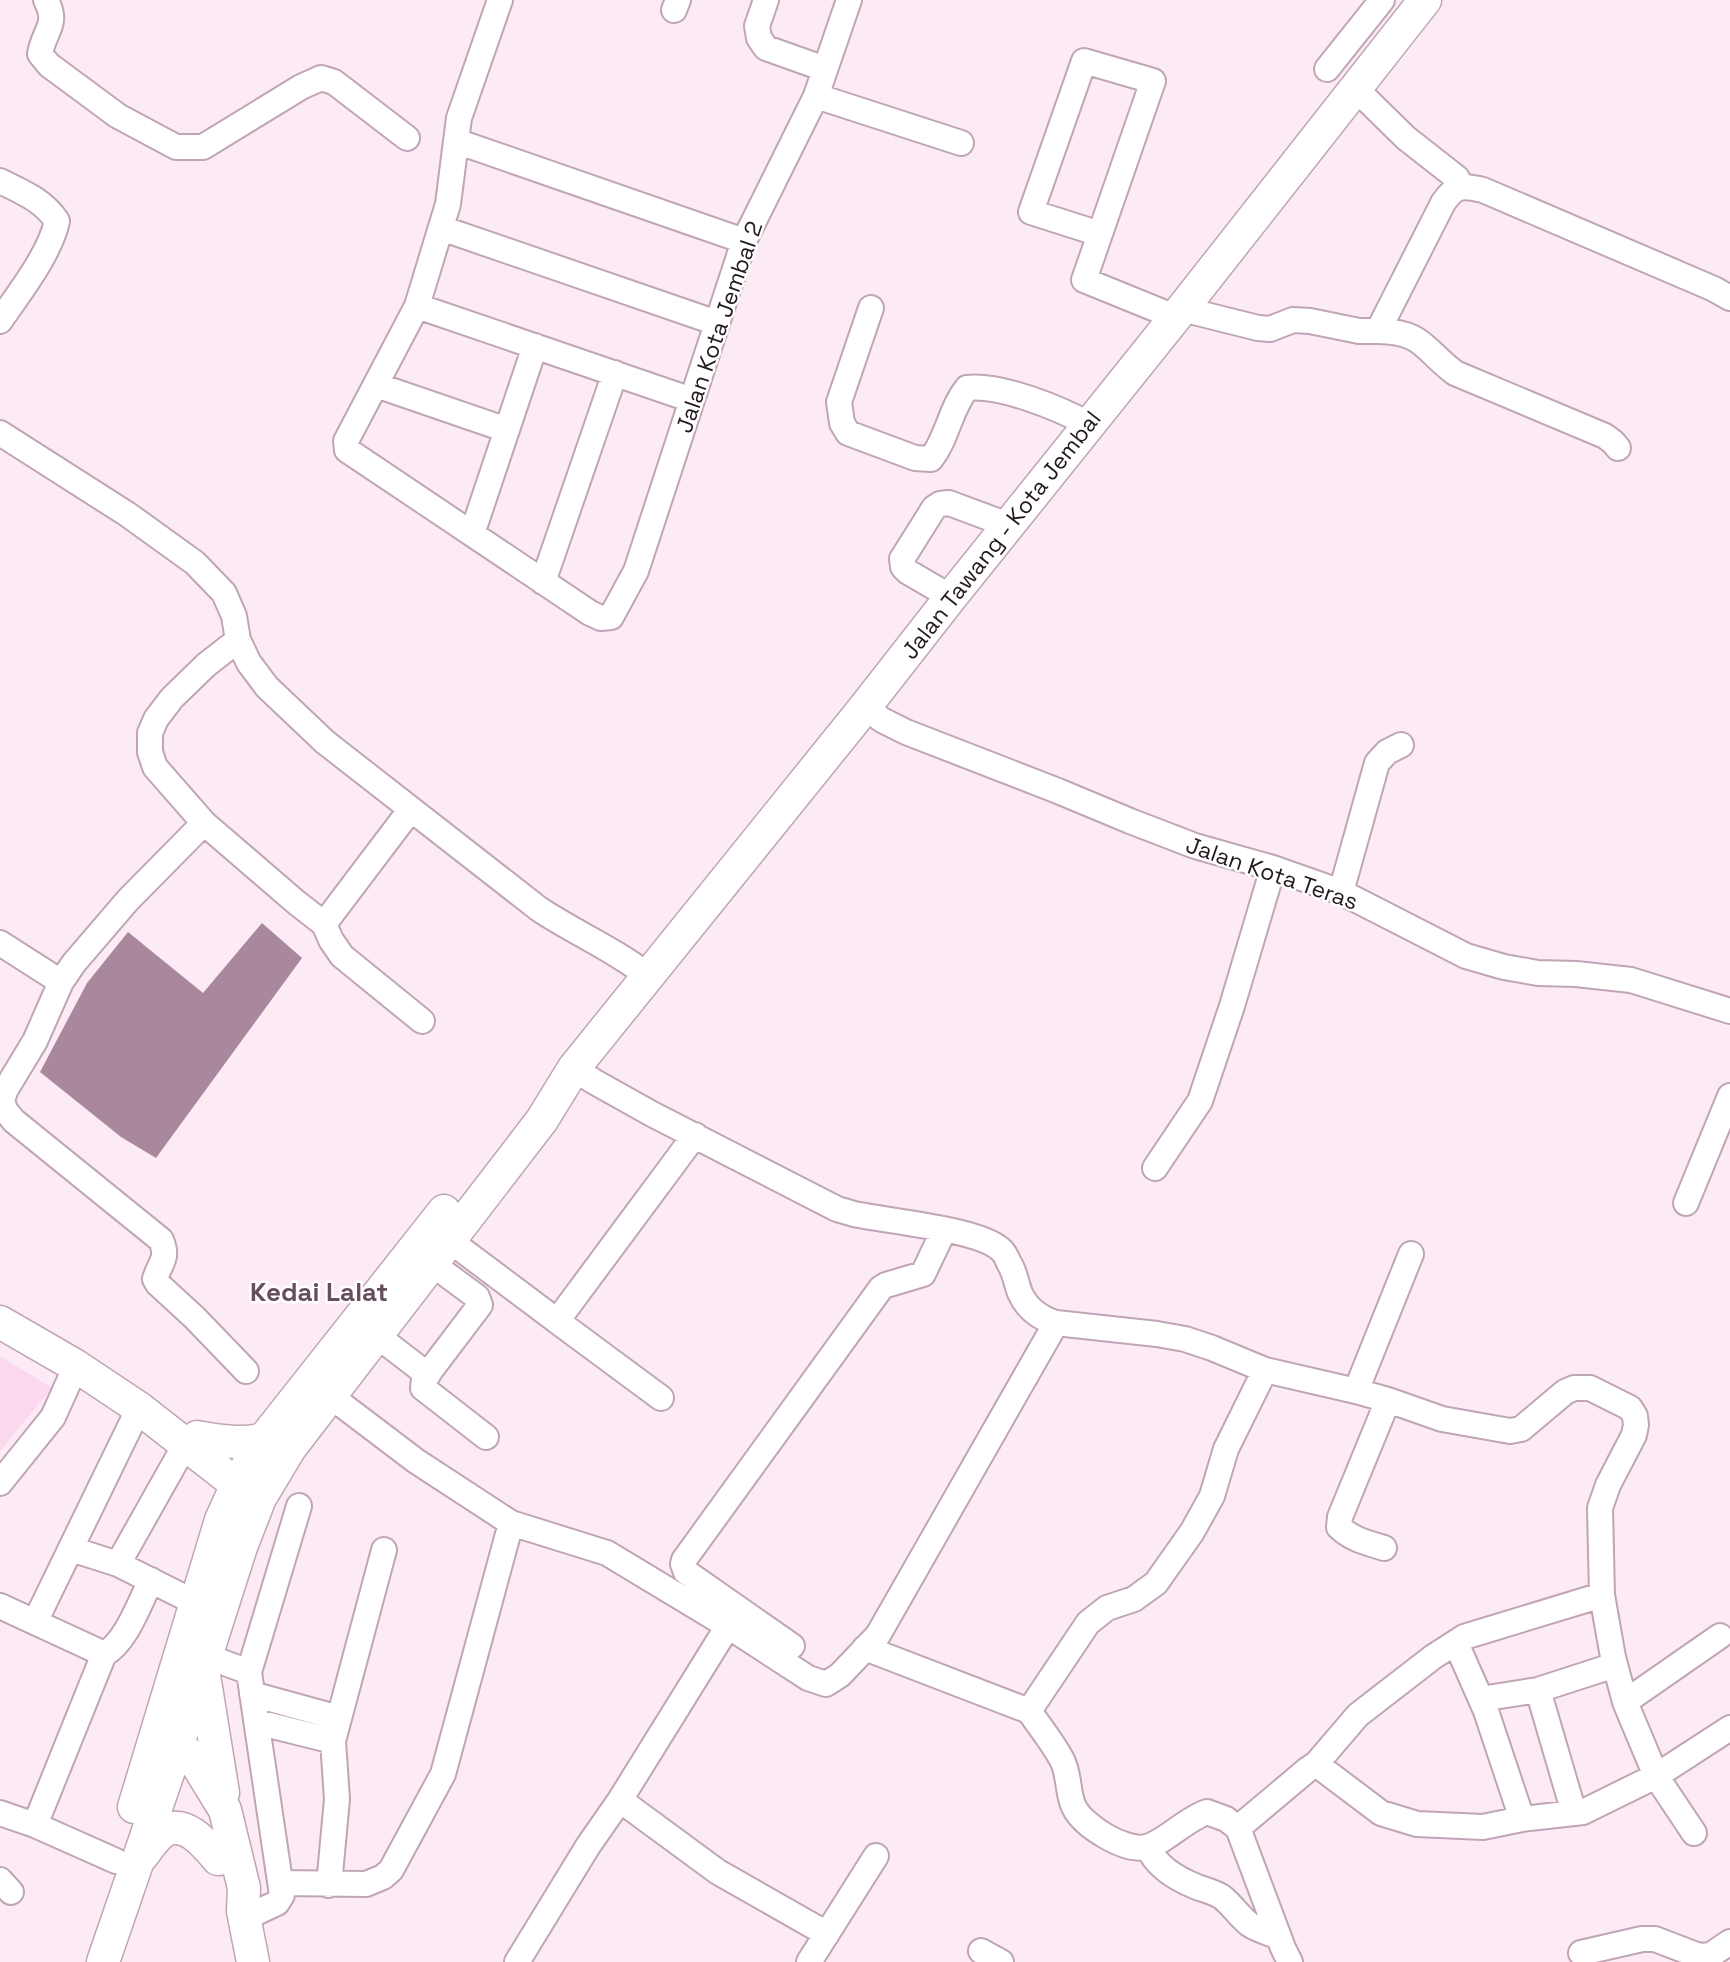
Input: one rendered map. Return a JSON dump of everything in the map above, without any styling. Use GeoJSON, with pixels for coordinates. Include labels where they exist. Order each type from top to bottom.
{"type":"FeatureCollection","features":[{"type":"Feature","properties":{"kind":"main road","name":"Jalan Tawang - Kota Jembal"},"geometry":{"type":"LineString","coordinates":[[253,1481],[289,1448],[542,1120],[574,1068],[1179,313],[1425,0]]}},
{"type":"Feature","properties":{"kind":"main road","name":"Jalan Tawang - Kota Jembal"},"geometry":{"type":"LineString","coordinates":[[253,1481],[264,1439],[526,1108],[574,1068]]}},
{"type":"Feature","properties":{"kind":"main road"},"geometry":{"type":"LineString","coordinates":[[0,1322],[76,1366],[192,1444],[253,1481]]}},
{"type":"Feature","properties":{"kind":"main road"},"geometry":{"type":"LineString","coordinates":[[192,1444],[215,1441],[249,1443],[264,1439]]}},
{"type":"Feature","properties":{"kind":"main road"},"geometry":{"type":"LineString","coordinates":[[86,1962],[127,1862],[163,1752],[196,1603],[221,1520],[220,1505],[206,1468],[192,1444]]}},
{"type":"Feature","properties":{"kind":"main road"},"geometry":{"type":"LineString","coordinates":[[221,1520],[253,1481]]}},
{"type":"Feature","properties":{"kind":"main road"},"geometry":{"type":"LineString","coordinates":[[163,1752],[205,1662],[253,1481]]}},
{"type":"Feature","properties":{"kind":"main road"},"geometry":{"type":"LineString","coordinates":[[205,1662],[225,1810],[244,1888],[244,1915],[253,1962]]}},
{"type":"Feature","properties":{"kind":"main road"},"geometry":{"type":"LineString","coordinates":[[163,1752],[186,1752],[198,1766],[225,1810]]}},
{"type":"Feature","properties":{"kind":"main road"},"geometry":{"type":"LineString","coordinates":[[163,1752],[192,1788],[206,1818],[218,1859]]}},
{"type":"Feature","properties":{"kind":"main road"},"geometry":{"type":"LineString","coordinates":[[103,1962],[127,1862],[162,1832],[171,1829],[182,1829],[205,1843],[223,1866],[234,1901],[244,1915]]}},
{"type":"Feature","properties":{"kind":"street"},"geometry":{"type":"LineString","coordinates":[[46,0],[52,12],[51,25],[42,42],[40,54],[49,65],[118,116],[176,147],[203,147],[301,87],[321,78],[334,82],[407,138]]}},
{"type":"Feature","properties":{"kind":"street"},"geometry":{"type":"LineString","coordinates":[[499,0],[459,118],[449,204],[417,306],[346,441],[347,450],[544,582],[615,373]]}},
{"type":"Feature","properties":{"kind":"street"},"geometry":{"type":"LineString","coordinates":[[766,0],[757,26],[759,38],[766,48],[825,69]]}},
{"type":"Feature","properties":{"kind":"street","name":"Jalan Kota Jembal 2"},"geometry":{"type":"LineString","coordinates":[[544,582],[590,613],[601,618],[611,617],[636,571],[744,241],[816,96],[849,0]]}},
{"type":"Feature","properties":{"kind":"street"},"geometry":{"type":"LineString","coordinates":[[1327,69],[1382,0]]}},
{"type":"Feature","properties":{"kind":"street"},"geometry":{"type":"LineString","coordinates":[[1100,234],[1031,212],[1084,61],[1153,81],[1100,234],[1084,280],[1179,313],[1258,328],[1270,329],[1293,320],[1359,331],[1395,331],[1407,334],[1420,340],[1455,373],[1605,436],[1618,448]]}},
{"type":"Feature","properties":{"kind":"street"},"geometry":{"type":"LineString","coordinates":[[1356,89],[1406,138],[1457,178],[1461,187]]}},
{"type":"Feature","properties":{"kind":"street"},"geometry":{"type":"LineString","coordinates":[[816,96],[961,143]]}},
{"type":"Feature","properties":{"kind":"street"},"geometry":{"type":"LineString","coordinates":[[457,141],[744,241]]}},
{"type":"Feature","properties":{"kind":"street"},"geometry":{"type":"LineString","coordinates":[[0,181],[50,209],[57,221],[54,235],[44,253],[0,321]]}},
{"type":"Feature","properties":{"kind":"street"},"geometry":{"type":"LineString","coordinates":[[1378,331],[1443,203],[1451,192],[1461,187],[1483,190],[1730,298]]}},
{"type":"Feature","properties":{"kind":"street"},"geometry":{"type":"LineString","coordinates":[[441,228],[717,323]]}},
{"type":"Feature","properties":{"kind":"street"},"geometry":{"type":"LineString","coordinates":[[417,306],[692,400]]}},
{"type":"Feature","properties":{"kind":"street"},"geometry":{"type":"LineString","coordinates":[[871,308],[839,402],[842,423],[848,433],[915,458],[931,459],[941,447],[959,397],[967,388],[979,386],[1033,400],[1088,424]]}},
{"type":"Feature","properties":{"kind":"street"},"geometry":{"type":"LineString","coordinates":[[471,534],[535,346]]}},
{"type":"Feature","properties":{"kind":"street"},"geometry":{"type":"LineString","coordinates":[[376,385],[507,430]]}},
{"type":"Feature","properties":{"kind":"street"},"geometry":{"type":"LineString","coordinates":[[0,433],[127,514],[195,563],[224,593],[234,616],[238,640],[249,663],[267,687],[324,742],[539,909],[566,927],[617,953],[648,976]]}},
{"type":"Feature","properties":{"kind":"street"},"geometry":{"type":"LineString","coordinates":[[951,597],[908,572],[903,566],[902,559],[934,508],[949,503],[1008,525]]}},
{"type":"Feature","properties":{"kind":"street"},"geometry":{"type":"LineString","coordinates":[[238,640],[206,665],[172,698],[156,719],[150,733],[150,752],[155,767],[204,823],[324,924],[342,956],[422,1021]]}},
{"type":"Feature","properties":{"kind":"street","name":"Jalan Kota Teras"},"geometry":{"type":"LineString","coordinates":[[865,707],[882,720],[906,732],[1130,821],[1195,846],[1273,868],[1341,892],[1465,956],[1538,973],[1631,980],[1730,1012]]}},
{"type":"Feature","properties":{"kind":"street"},"geometry":{"type":"LineString","coordinates":[[1341,892],[1377,764],[1387,752],[1401,745]]}},
{"type":"Feature","properties":{"kind":"street"},"geometry":{"type":"LineString","coordinates":[[324,924],[411,809]]}},
{"type":"Feature","properties":{"kind":"street"},"geometry":{"type":"LineString","coordinates":[[204,823],[128,900],[74,963],[61,982],[34,1041],[2,1100],[5,1110],[14,1121],[161,1240],[165,1256],[155,1279],[158,1284],[246,1371]]}},
{"type":"Feature","properties":{"kind":"street"},"geometry":{"type":"LineString","coordinates":[[1155,1168],[1199,1101],[1232,1006],[1273,868]]}},
{"type":"Feature","properties":{"kind":"street"},"geometry":{"type":"LineString","coordinates":[[0,943],[61,982]]}},
{"type":"Feature","properties":{"kind":"street"},"geometry":{"type":"LineString","coordinates":[[574,1068],[622,1098],[837,1209],[944,1230],[979,1239],[1002,1250],[1013,1269],[1020,1294],[1030,1308],[1042,1318],[1056,1323],[1185,1339],[1265,1370],[1356,1391],[1442,1419],[1510,1431],[1521,1429],[1565,1392],[1574,1388],[1590,1388],[1630,1408],[1635,1416],[1634,1435],[1608,1485],[1600,1508],[1602,1595],[1625,1702],[1656,1776],[1694,1833]]}},
{"type":"Feature","properties":{"kind":"street"},"geometry":{"type":"LineString","coordinates":[[1686,1203],[1730,1096]]}},
{"type":"Feature","properties":{"kind":"street"},"geometry":{"type":"LineString","coordinates":[[557,1321],[695,1135]]}},
{"type":"Feature","properties":{"kind":"street"},"geometry":{"type":"LineString","coordinates":[[944,1230],[923,1273],[881,1288],[684,1560],[682,1564],[686,1572],[719,1612],[808,1678],[826,1684],[840,1675],[884,1623],[1056,1323]]}},
{"type":"Feature","properties":{"kind":"street"},"geometry":{"type":"LineString","coordinates":[[440,1251],[557,1321],[661,1398]]}},
{"type":"Feature","properties":{"kind":"street"},"geometry":{"type":"LineString","coordinates":[[440,1251],[477,1297],[480,1305],[423,1383],[426,1391],[486,1437]]}},
{"type":"Feature","properties":{"kind":"street"},"geometry":{"type":"LineString","coordinates":[[1356,1391],[1410,1254]]}},
{"type":"Feature","properties":{"kind":"street"},"geometry":{"type":"LineString","coordinates":[[376,1335],[428,1375]]}},
{"type":"Feature","properties":{"kind":"street"},"geometry":{"type":"LineString","coordinates":[[0,1483],[53,1417],[76,1366]]}},
{"type":"Feature","properties":{"kind":"street"},"geometry":{"type":"LineString","coordinates":[[1029,1711],[1088,1623],[1107,1608],[1134,1600],[1156,1583],[1192,1532],[1212,1496],[1226,1449],[1265,1370]]}},
{"type":"Feature","properties":{"kind":"street"},"geometry":{"type":"LineString","coordinates":[[329,1395],[416,1461],[511,1523],[607,1553],[719,1612],[792,1646]]}},
{"type":"Feature","properties":{"kind":"street"},"geometry":{"type":"LineString","coordinates":[[1384,1548],[1356,1539],[1339,1527],[1340,1517],[1388,1400]]}},
{"type":"Feature","properties":{"kind":"street"},"geometry":{"type":"LineString","coordinates":[[35,1622],[139,1408]]}},
{"type":"Feature","properties":{"kind":"street"},"geometry":{"type":"LineString","coordinates":[[118,1564],[192,1444]]}},
{"type":"Feature","properties":{"kind":"street"},"geometry":{"type":"LineString","coordinates":[[244,1915],[277,1903],[282,1895],[251,1683],[299,1506]]}},
{"type":"Feature","properties":{"kind":"street"},"geometry":{"type":"LineString","coordinates":[[282,1883],[366,1884],[383,1877],[391,1870],[443,1774],[511,1523]]}},
{"type":"Feature","properties":{"kind":"street"},"geometry":{"type":"LineString","coordinates":[[71,1549],[118,1564],[196,1603]]}},
{"type":"Feature","properties":{"kind":"street"},"geometry":{"type":"LineString","coordinates":[[329,1885],[337,1799],[336,1730],[384,1550]]}},
{"type":"Feature","properties":{"kind":"street"},"geometry":{"type":"LineString","coordinates":[[35,1825],[104,1654],[122,1637],[151,1580]]}},
{"type":"Feature","properties":{"kind":"street"},"geometry":{"type":"LineString","coordinates":[[1238,1828],[1316,1764],[1358,1715],[1433,1657],[1464,1637],[1602,1595]]}},
{"type":"Feature","properties":{"kind":"street"},"geometry":{"type":"LineString","coordinates":[[0,1606],[104,1654]]}},
{"type":"Feature","properties":{"kind":"street"},"geometry":{"type":"LineString","coordinates":[[520,1961],[588,1846],[620,1800],[719,1612]]}},
{"type":"Feature","properties":{"kind":"street"},"geometry":{"type":"LineString","coordinates":[[1625,1702],[1720,1636]]}},
{"type":"Feature","properties":{"kind":"street"},"geometry":{"type":"LineString","coordinates":[[1456,1643],[1481,1699],[1522,1819]]}},
{"type":"Feature","properties":{"kind":"street"},"geometry":{"type":"LineString","coordinates":[[865,1648],[1029,1711],[1063,1762],[1075,1810],[1086,1823],[1107,1837],[1133,1848],[1148,1847],[1195,1816],[1207,1812],[1226,1819],[1238,1828],[1290,1962]]}},
{"type":"Feature","properties":{"kind":"street"},"geometry":{"type":"LineString","coordinates":[[205,1662],[251,1683],[336,1730]]}},
{"type":"Feature","properties":{"kind":"street"},"geometry":{"type":"LineString","coordinates":[[1481,1699],[1538,1690],[1615,1665]]}},
{"type":"Feature","properties":{"kind":"street"},"geometry":{"type":"LineString","coordinates":[[1538,1690],[1574,1813]]}},
{"type":"Feature","properties":{"kind":"street"},"geometry":{"type":"LineString","coordinates":[[257,1722],[336,1730]]}},
{"type":"Feature","properties":{"kind":"street"},"geometry":{"type":"LineString","coordinates":[[1316,1764],[1381,1813],[1417,1824],[1483,1827],[1522,1819],[1583,1812],[1656,1776],[1730,1728]]}},
{"type":"Feature","properties":{"kind":"street"},"geometry":{"type":"LineString","coordinates":[[620,1800],[718,1872],[827,1934]]}},
{"type":"Feature","properties":{"kind":"street"},"geometry":{"type":"LineString","coordinates":[[0,1813],[127,1862]]}},
{"type":"Feature","properties":{"kind":"street"},"geometry":{"type":"LineString","coordinates":[[1148,1847],[1152,1857],[1173,1874],[1192,1885],[1213,1892],[1250,1924],[1279,1937]]}},
{"type":"Feature","properties":{"kind":"street"},"geometry":{"type":"LineString","coordinates":[[809,1962],[876,1856]]}},
{"type":"Feature","properties":{"kind":"street"},"geometry":{"type":"LineString","coordinates":[[1581,1953],[1642,1939],[1655,1939],[1699,1956],[1711,1955],[1730,1942]]}},
{"type":"Feature","properties":{"kind":"shaded area"},"geometry":{"type":"Polygon","coordinates":[[[262,923],[302,958],[156,1158],[121,1137],[40,1072],[87,983],[128,932],[203,993],[262,923]]]}},
{"type":"Feature","properties":{"kind":"shaded area"},"geometry":{"type":"Polygon","coordinates":[[[0,1356],[52,1388],[0,1451],[0,1356]]]}},
{"type":"Feature","properties":{"kind":"district","name":"Kedai Lalat"},"geometry":{"type":"Point","coordinates":[319,1292]}}]}
